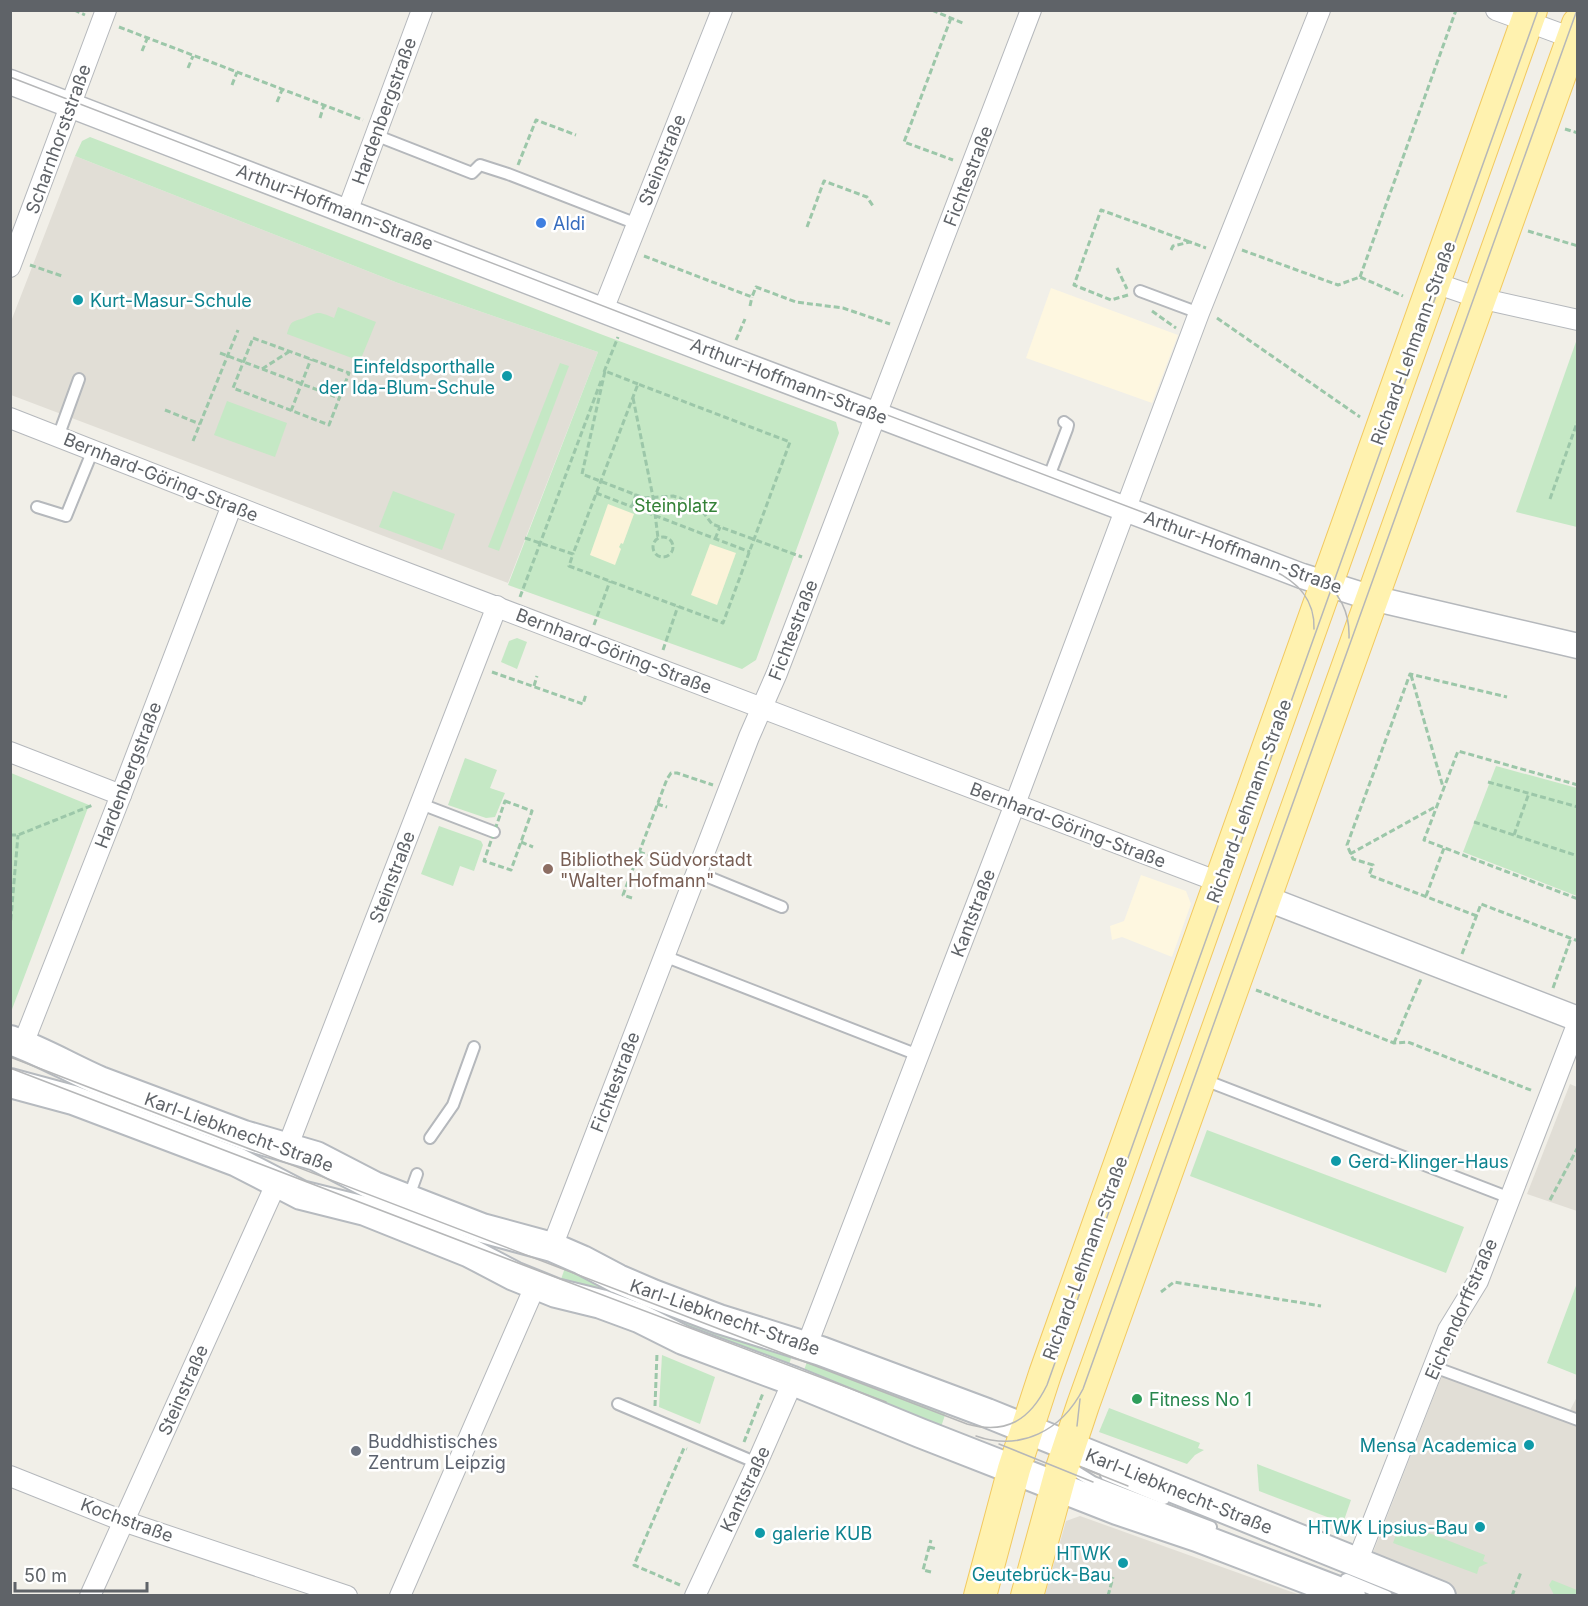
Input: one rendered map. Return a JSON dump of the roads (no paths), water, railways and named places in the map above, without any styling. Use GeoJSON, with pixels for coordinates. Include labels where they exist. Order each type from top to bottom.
{"type":"FeatureCollection","features":[{"type":"Feature","properties":{"kind":"main road","name":"Richard-Lehmann-Straße"},"geometry":{"type":"LineString","coordinates":[[1058,1442],[1053,1349],[1381,432],[1422,290],[1529,16]]}},
{"type":"Feature","properties":{"kind":"main road","name":"Richard-Lehmann-Straße"},"geometry":{"type":"LineString","coordinates":[[1028,1596],[1058,1442],[1201,1078],[1575,31]]}},
{"type":"Feature","properties":{"kind":"main road","name":"Karl-Liebknecht-Straße"},"geometry":{"type":"LineString","coordinates":[[17,1042],[100,1081],[244,1135],[316,1156],[374,1186],[412,1186],[482,1228],[552,1248],[653,1294],[807,1346],[1058,1442],[1346,1582],[1441,1596]]}},
{"type":"Feature","properties":{"kind":"main road","name":"Karl-Liebknecht-Straße"},"geometry":{"type":"LineString","coordinates":[[10,1083],[73,1100],[237,1162],[301,1195],[375,1215],[470,1253],[563,1295],[639,1318],[688,1342],[1014,1469],[1058,1442]]}},
{"type":"Feature","properties":{"kind":"main road","name":"Richard-Lehmann-Straße"},"geometry":{"type":"LineString","coordinates":[[980,1596],[1014,1469],[1058,1442]]}},
{"type":"Feature","properties":{"kind":"main road","name":"Karl-Liebknecht-Straße"},"geometry":{"type":"LineString","coordinates":[[1058,1442],[1346,1582]]}},
{"type":"Feature","properties":{"kind":"street","name":"Hardenbergstraße"},"geometry":{"type":"LineString","coordinates":[[347,212],[422,10]]}},
{"type":"Feature","properties":{"kind":"street","name":"Steinstraße"},"geometry":{"type":"LineString","coordinates":[[614,314],[627,250],[722,10]]}},
{"type":"Feature","properties":{"kind":"street","name":"Fichtestraße"},"geometry":{"type":"LineString","coordinates":[[552,1248],[696,872],[777,673],[1031,10]]}},
{"type":"Feature","properties":{"kind":"street","name":"Kantstraße"},"geometry":{"type":"LineString","coordinates":[[807,1346],[1015,804],[1200,310],[1320,10]]}},
{"type":"Feature","properties":{"kind":"street"},"geometry":{"type":"LineString","coordinates":[[1496,10],[1529,16],[1575,31]]}},
{"type":"Feature","properties":{"kind":"street","name":"Scharnhorststraße"},"geometry":{"type":"LineString","coordinates":[[10,267],[104,16]]}},
{"type":"Feature","properties":{"kind":"street","name":"Arthur-Hoffmann-Straße"},"geometry":{"type":"LineString","coordinates":[[10,82],[1047,480],[1327,584],[1372,598],[1578,646]]}},
{"type":"Feature","properties":{"kind":"street"},"geometry":{"type":"LineString","coordinates":[[1422,290],[1479,298],[1578,320]]}},
{"type":"Feature","properties":{"kind":"street","name":"Bernhard-Göring-Straße"},"geometry":{"type":"LineString","coordinates":[[10,418],[1219,882]]}},
{"type":"Feature","properties":{"kind":"street","name":"Hardenbergstraße"},"geometry":{"type":"LineString","coordinates":[[17,1042],[121,795],[232,505]]}},
{"type":"Feature","properties":{"kind":"street","name":"Steinstraße"},"geometry":{"type":"LineString","coordinates":[[287,1148],[473,665],[506,610]]}},
{"type":"Feature","properties":{"kind":"street"},"geometry":{"type":"LineString","coordinates":[[10,752],[121,795]]}},
{"type":"Feature","properties":{"kind":"street"},"geometry":{"type":"LineString","coordinates":[[1265,898],[1578,1021]]}},
{"type":"Feature","properties":{"kind":"street","name":"Eichendorffstraße"},"geometry":{"type":"LineString","coordinates":[[1346,1582],[1448,1330],[1478,1281],[1578,1021]]}},
{"type":"Feature","properties":{"kind":"street","name":"Steinstraße"},"geometry":{"type":"LineString","coordinates":[[90,1596],[276,1184]]}},
{"type":"Feature","properties":{"kind":"street"},"geometry":{"type":"LineString","coordinates":[[400,1596],[536,1284]]}},
{"type":"Feature","properties":{"kind":"street","name":"Kantstraße"},"geometry":{"type":"LineString","coordinates":[[689,1591],[757,1463],[793,1381]]}},
{"type":"Feature","properties":{"kind":"street","name":"Kochstraße"},"geometry":{"type":"LineString","coordinates":[[10,1476],[123,1521],[347,1596]]}},
{"type":"Feature","properties":{"kind":"lane"},"geometry":{"type":"LineString","coordinates":[[377,130],[472,173],[480,165],[637,224]]}},
{"type":"Feature","properties":{"kind":"lane"},"geometry":{"type":"LineString","coordinates":[[1135,292],[1200,310]]}},
{"type":"Feature","properties":{"kind":"lane"},"geometry":{"type":"LineString","coordinates":[[58,437],[79,379]]}},
{"type":"Feature","properties":{"kind":"lane"},"geometry":{"type":"LineString","coordinates":[[1047,480],[1067,429],[1068,425],[1064,422]]}},
{"type":"Feature","properties":{"kind":"lane"},"geometry":{"type":"LineString","coordinates":[[37,507],[66,516],[93,450]]}},
{"type":"Feature","properties":{"kind":"lane"},"geometry":{"type":"LineString","coordinates":[[421,804],[494,832]]}},
{"type":"Feature","properties":{"kind":"lane"},"geometry":{"type":"LineString","coordinates":[[696,872],[782,907]]}},
{"type":"Feature","properties":{"kind":"lane"},"geometry":{"type":"LineString","coordinates":[[664,956],[918,1055]]}},
{"type":"Feature","properties":{"kind":"lane"},"geometry":{"type":"LineString","coordinates":[[430,1138],[453,1105],[474,1047]]}},
{"type":"Feature","properties":{"kind":"lane"},"geometry":{"type":"LineString","coordinates":[[1201,1078],[1510,1198]]}},
{"type":"Feature","properties":{"kind":"lane"},"geometry":{"type":"LineString","coordinates":[[1434,1367],[1578,1420]]}},
{"type":"Feature","properties":{"kind":"lane"},"geometry":{"type":"LineString","coordinates":[[618,1404],[757,1463]]}},
{"type":"Feature","properties":{"kind":"lane"},"geometry":{"type":"LineString","coordinates":[[1058,1442],[1114,1479],[1226,1528],[1094,1482],[1077,1472],[1058,1442]]}},
{"type":"Feature","properties":{"kind":"lane"},"geometry":{"type":"LineString","coordinates":[[1346,1582],[1387,1596]]}},
{"type":"Feature","properties":{"kind":"lane"},"geometry":{"type":"LineString","coordinates":[[1346,1582],[1412,1596]]}},
{"type":"Feature","properties":{"kind":"tram line"},"geometry":{"type":"LineString","coordinates":[[10,1057],[967,1424],[981,1427],[1005,1426],[1024,1416],[1033,1407],[1047,1385],[1538,10]]}},
{"type":"Feature","properties":{"kind":"tram line"},"geometry":{"type":"LineString","coordinates":[[976,1436],[1009,1441],[1038,1434],[1064,1416],[1083,1389],[1577,10]]}},
{"type":"Feature","properties":{"kind":"tram line"},"geometry":{"type":"LineString","coordinates":[[10,77],[1318,579],[1338,596],[1348,620],[1349,638]]}},
{"type":"Feature","properties":{"kind":"tram line"},"geometry":{"type":"LineString","coordinates":[[1272,570],[1297,586],[1308,600],[1314,619],[1314,629]]}},
{"type":"Feature","properties":{"kind":"tram line"},"geometry":{"type":"LineString","coordinates":[[10,1068],[886,1402]]}},
{"type":"Feature","properties":{"kind":"tram line"},"geometry":{"type":"LineString","coordinates":[[1077,1426],[1080,1399]]}},
{"type":"Feature","properties":{"kind":"tram line"},"geometry":{"type":"LineString","coordinates":[[999,1444],[1093,1482]]}},
{"type":"Feature","properties":{"kind":"tram line"},"geometry":{"type":"LineString","coordinates":[[1083,1468],[1128,1486]]}},
{"type":"Feature","properties":{"kind":"place","name":"Aldi"},"geometry":{"type":"Point","coordinates":[541,223]}},
{"type":"Feature","properties":{"kind":"place","name":"Kurt-Masur-Schule"},"geometry":{"type":"Point","coordinates":[78,300]}},
{"type":"Feature","properties":{"kind":"place","name":"Einfeldsporthalle der Ida-Blum-Schule"},"geometry":{"type":"Point","coordinates":[507,376]}},
{"type":"Feature","properties":{"kind":"place","name":"Bibliothek Südvorstadt \"Walter Hofmann\""},"geometry":{"type":"Point","coordinates":[548,869]}},
{"type":"Feature","properties":{"kind":"place","name":"Gerd-Klinger-Haus"},"geometry":{"type":"Point","coordinates":[1336,1161]}},
{"type":"Feature","properties":{"kind":"place","name":"Fitness No 1"},"geometry":{"type":"Point","coordinates":[1137,1399]}},
{"type":"Feature","properties":{"kind":"place","name":"Mensa Academica"},"geometry":{"type":"Point","coordinates":[1529,1445]}},
{"type":"Feature","properties":{"kind":"place","name":"Buddhistisches Zentrum Leipzig"},"geometry":{"type":"Point","coordinates":[356,1451]}},
{"type":"Feature","properties":{"kind":"place","name":"HTWK Lipsius-Bau"},"geometry":{"type":"Point","coordinates":[1480,1527]}},
{"type":"Feature","properties":{"kind":"place","name":"galerie KUB"},"geometry":{"type":"Point","coordinates":[760,1533]}},
{"type":"Feature","properties":{"kind":"place","name":"HTWK Geutebrück-Bau"},"geometry":{"type":"Point","coordinates":[1123,1563]}},
{"type":"Feature","properties":{"kind":"park label","name":"Steinplatz"},"geometry":{"type":"Point","coordinates":[676,505]}}]}
